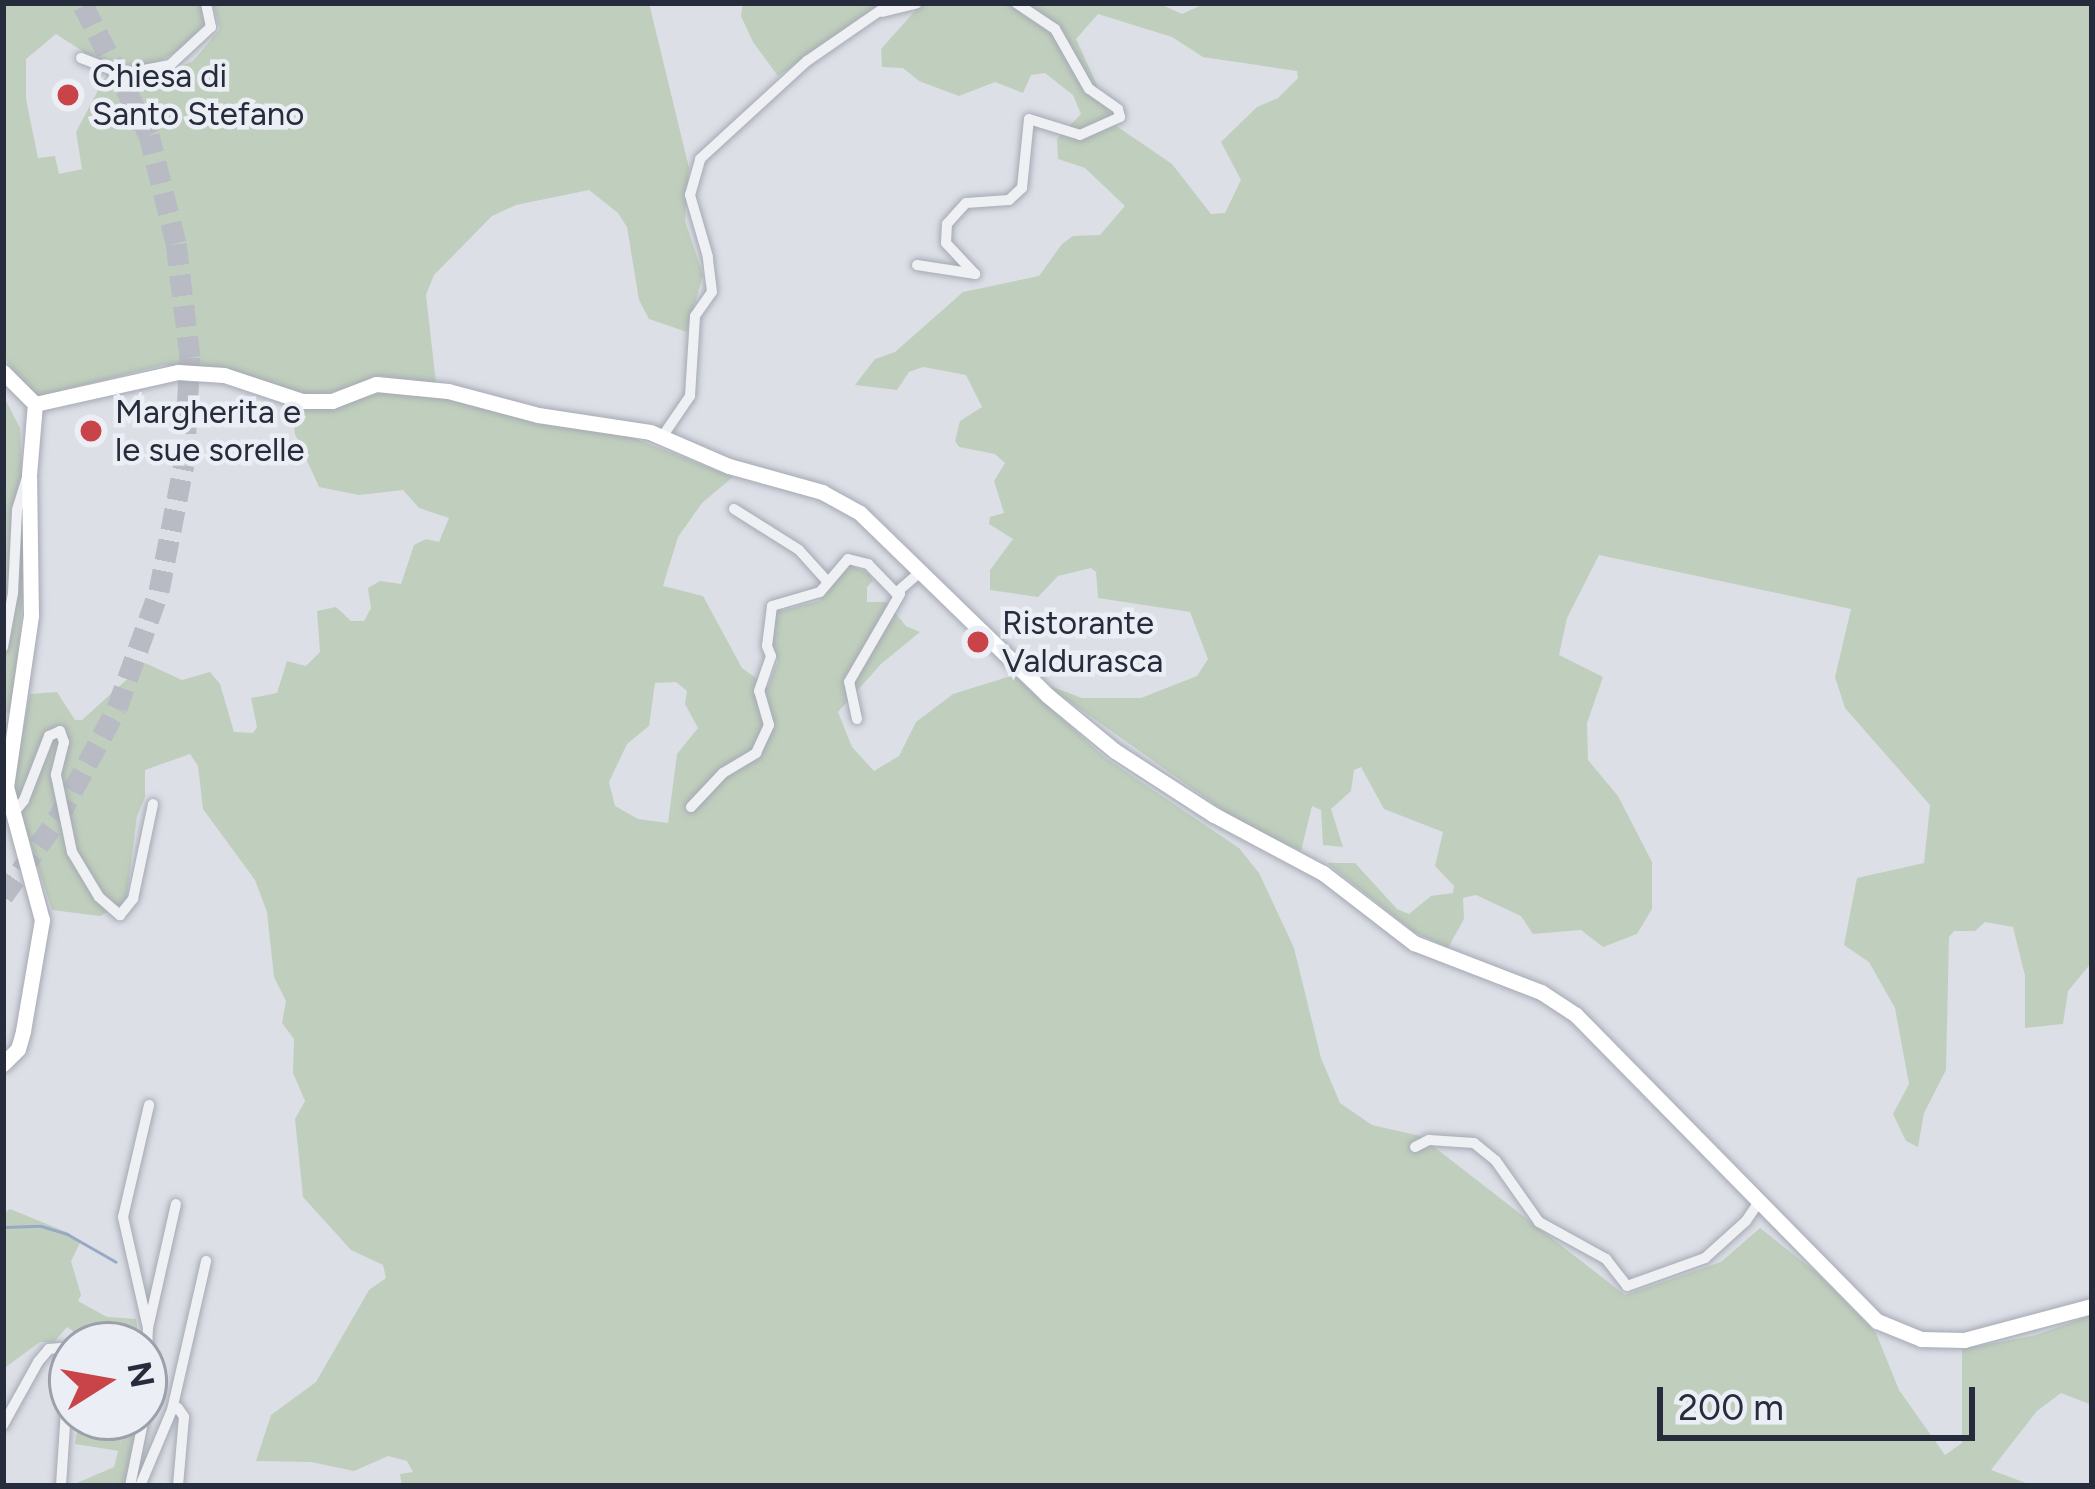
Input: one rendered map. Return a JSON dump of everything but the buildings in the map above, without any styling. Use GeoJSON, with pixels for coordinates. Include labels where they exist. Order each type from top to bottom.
{"type":"FeatureCollection","features":[{"type":"Feature","properties":{"kind":"main road"},"geometry":{"type":"LineString","coordinates":[[3,372],[35,404],[29,475],[33,594],[8,805],[42,920],[23,1031],[17,1049],[3,1064]]}},
{"type":"Feature","properties":{"kind":"main road"},"geometry":{"type":"LineString","coordinates":[[35,404],[68,400],[162,373],[208,373],[302,401],[332,401],[376,384],[448,391],[538,415],[662,437],[729,466],[843,501],[1063,710],[1114,751],[1214,815],[1323,873],[1414,943],[1560,1002],[1616,1052],[1877,1321],[1900,1334],[1964,1340],[2009,1333],[2092,1306]]}},
{"type":"Feature","properties":{"kind":"street"},"geometry":{"type":"LineString","coordinates":[[82,58],[123,74],[170,65],[211,27],[206,3]]}},
{"type":"Feature","properties":{"kind":"street"},"geometry":{"type":"LineString","coordinates":[[662,437],[690,396],[695,316],[712,292],[708,257],[690,195],[700,159],[807,61],[891,3]]}},
{"type":"Feature","properties":{"kind":"street"},"geometry":{"type":"LineString","coordinates":[[879,12],[917,3]]}},
{"type":"Feature","properties":{"kind":"street"},"geometry":{"type":"LineString","coordinates":[[917,265],[975,274],[946,243],[946,224],[966,203],[1009,200],[1022,188],[1029,119],[1080,135],[1120,117],[1118,109],[1089,89],[1055,29],[1016,3]]}},
{"type":"Feature","properties":{"kind":"street"},"geometry":{"type":"LineString","coordinates":[[3,647],[13,593],[17,510],[29,475]]}},
{"type":"Feature","properties":{"kind":"street"},"geometry":{"type":"LineString","coordinates":[[734,509],[799,550],[827,581]]}},
{"type":"Feature","properties":{"kind":"street"},"geometry":{"type":"LineString","coordinates":[[691,807],[723,773],[756,753],[769,724],[759,697],[771,656],[766,646],[770,609],[825,588],[842,562],[854,558],[900,594]]}},
{"type":"Feature","properties":{"kind":"street"},"geometry":{"type":"LineString","coordinates":[[856,719],[849,682],[900,594],[920,572]]}},
{"type":"Feature","properties":{"kind":"street"},"geometry":{"type":"LineString","coordinates":[[8,805],[31,787],[49,736],[60,731],[64,742],[56,775],[72,852],[99,897],[120,915],[133,899],[153,804]]}},
{"type":"Feature","properties":{"kind":"street"},"geometry":{"type":"LineString","coordinates":[[146,1321],[123,1217],[149,1105]]}},
{"type":"Feature","properties":{"kind":"street"},"geometry":{"type":"LineString","coordinates":[[1415,1148],[1430,1140],[1474,1143],[1512,1180],[1539,1222],[1606,1259],[1628,1286],[1705,1258],[1728,1240],[1760,1200]]}},
{"type":"Feature","properties":{"kind":"street"},"geometry":{"type":"LineString","coordinates":[[150,1321],[176,1204]]}},
{"type":"Feature","properties":{"kind":"street"},"geometry":{"type":"LineString","coordinates":[[140,1486],[172,1410],[206,1261]]}},
{"type":"Feature","properties":{"kind":"street"},"geometry":{"type":"LineString","coordinates":[[3,1425],[38,1362],[49,1349],[61,1348],[69,1365],[61,1486]]}},
{"type":"Feature","properties":{"kind":"street"},"geometry":{"type":"LineString","coordinates":[[172,1410],[179,1408],[184,1415],[178,1486]]}},
{"type":"Feature","properties":{"kind":"street"},"geometry":{"type":"LineString","coordinates":[[130,1486],[139,1441]]}},
{"type":"Feature","properties":{"kind":"green space"},"geometry":{"type":"Polygon","coordinates":[[[3,3],[201,3],[205,24],[181,49],[147,68],[121,76],[56,34],[26,59],[26,99],[38,158],[55,156],[59,174],[82,169],[76,132],[105,77],[137,84],[193,61],[220,29],[213,3],[649,3],[689,168],[685,221],[703,275],[687,332],[649,319],[639,300],[627,227],[618,213],[589,190],[516,205],[492,216],[434,275],[426,295],[436,383],[379,376],[325,395],[294,393],[237,371],[163,365],[33,398],[3,356],[3,3]]]}},
{"type":"Feature","properties":{"kind":"green space"},"geometry":{"type":"Polygon","coordinates":[[[743,3],[881,3],[778,76],[753,42],[741,16],[743,3]]]}},
{"type":"Feature","properties":{"kind":"green space"},"geometry":{"type":"Polygon","coordinates":[[[922,3],[1158,3],[1182,14],[1206,3],[2092,3],[2092,962],[2068,991],[2063,1024],[2025,1028],[2025,976],[2013,927],[1985,922],[1975,931],[1954,931],[1949,937],[1946,1070],[1924,1113],[1918,1147],[1906,1141],[1893,1114],[1909,1084],[1895,1008],[1869,962],[1844,945],[1857,878],[1924,863],[1930,805],[1845,708],[1835,677],[1851,609],[1599,555],[1567,618],[1559,655],[1603,677],[1587,723],[1588,760],[1618,796],[1652,862],[1652,909],[1637,934],[1603,947],[1581,930],[1533,934],[1521,916],[1476,895],[1463,898],[1464,919],[1448,948],[1414,932],[1327,863],[1355,863],[1397,909],[1409,914],[1431,896],[1453,893],[1454,886],[1435,866],[1443,832],[1384,809],[1361,767],[1354,770],[1351,791],[1331,809],[1343,847],[1323,845],[1321,810],[1312,806],[1301,851],[1241,823],[1045,684],[1082,698],[1141,698],[1197,676],[1208,659],[1190,612],[1098,598],[1096,572],[1091,568],[1058,576],[1038,597],[990,590],[990,570],[1013,539],[989,524],[990,517],[1004,513],[994,481],[1005,463],[995,454],[959,447],[955,441],[960,421],[982,407],[966,375],[923,367],[909,372],[897,390],[855,385],[875,359],[895,352],[963,292],[1039,276],[1062,244],[1073,236],[1100,235],[1125,206],[1085,168],[1058,159],[1057,139],[1081,114],[1073,95],[1045,73],[1031,75],[1023,93],[995,82],[959,96],[919,81],[903,68],[882,67],[881,49],[922,3]],[[1098,14],[1076,39],[1115,125],[1172,164],[1211,214],[1225,213],[1241,180],[1221,142],[1257,107],[1278,98],[1298,78],[1297,71],[1203,57],[1172,37],[1098,14]]]}},
{"type":"Feature","properties":{"kind":"green space"},"geometry":{"type":"Polygon","coordinates":[[[380,390],[461,399],[626,435],[733,477],[702,503],[678,537],[663,586],[703,596],[742,668],[768,687],[778,661],[773,646],[776,612],[819,601],[850,565],[873,581],[867,587],[867,602],[886,602],[906,626],[920,632],[881,664],[838,712],[852,747],[874,771],[899,756],[916,722],[953,694],[1014,675],[1104,757],[1239,848],[1259,873],[1294,948],[1321,1058],[1340,1103],[1372,1125],[1420,1136],[1625,1295],[1721,1262],[1760,1228],[1818,1274],[1876,1333],[1899,1390],[1945,1455],[1962,1443],[1962,1349],[2036,1335],[2092,1315],[2092,1405],[2061,1393],[2037,1411],[1991,1470],[2034,1486],[402,1486],[400,1474],[413,1472],[407,1461],[388,1456],[354,1471],[311,1462],[256,1461],[271,1415],[316,1382],[369,1290],[386,1278],[383,1265],[351,1250],[303,1197],[295,1119],[305,1101],[293,1073],[294,1039],[282,1023],[286,1001],[274,977],[267,912],[255,880],[203,809],[198,766],[190,754],[145,770],[145,797],[137,816],[126,902],[100,916],[52,910],[15,796],[15,771],[30,694],[57,692],[75,720],[82,720],[145,663],[182,680],[210,672],[220,684],[234,732],[253,733],[257,727],[251,698],[277,693],[287,661],[306,666],[320,652],[317,611],[336,607],[351,621],[364,621],[371,608],[368,588],[380,581],[401,584],[414,545],[426,539],[439,542],[449,518],[419,508],[403,490],[359,495],[319,487],[295,434],[291,406],[332,409],[380,390]],[[676,682],[655,683],[649,726],[627,744],[609,782],[615,806],[638,819],[668,823],[677,754],[698,728],[685,704],[687,691],[676,682]]]}},
{"type":"Feature","properties":{"kind":"green space"},"geometry":{"type":"Polygon","coordinates":[[[3,395],[20,428],[26,556],[13,715],[3,711],[3,395]]]}},
{"type":"Feature","properties":{"kind":"green space"},"geometry":{"type":"Polygon","coordinates":[[[10,1209],[69,1233],[80,1243],[71,1261],[81,1295],[78,1301],[107,1317],[136,1321],[48,1321],[48,1342],[40,1342],[3,1369],[3,1214],[10,1209]]]}},
{"type":"Feature","properties":{"kind":"green space"},"geometry":{"type":"Polygon","coordinates":[[[75,1441],[120,1441],[119,1451],[75,1441]]]}},
{"type":"Feature","properties":{"kind":"green space"},"geometry":{"type":"Polygon","coordinates":[[[121,1441],[134,1441],[125,1486],[70,1486],[114,1467],[121,1441]]]}},
{"type":"Feature","properties":{"kind":"waterway"},"geometry":{"type":"LineString","coordinates":[[3,1227],[41,1226],[67,1234],[116,1262]]}},
{"type":"Feature","properties":{"kind":"tunnel"},"geometry":{"type":"LineString","coordinates":[[3,896],[58,818],[117,708],[159,591],[184,464],[190,357],[176,243],[149,135],[82,3]]}},
{"type":"Feature","properties":{"kind":"place","name":"Chiesa di Santo Stefano"},"geometry":{"type":"Point","coordinates":[68,95]}},
{"type":"Feature","properties":{"kind":"place","name":"Margherita e le sue sorelle"},"geometry":{"type":"Point","coordinates":[91,431]}},
{"type":"Feature","properties":{"kind":"place","name":"Ristorante Valdurasca"},"geometry":{"type":"Point","coordinates":[978,642]}}]}
